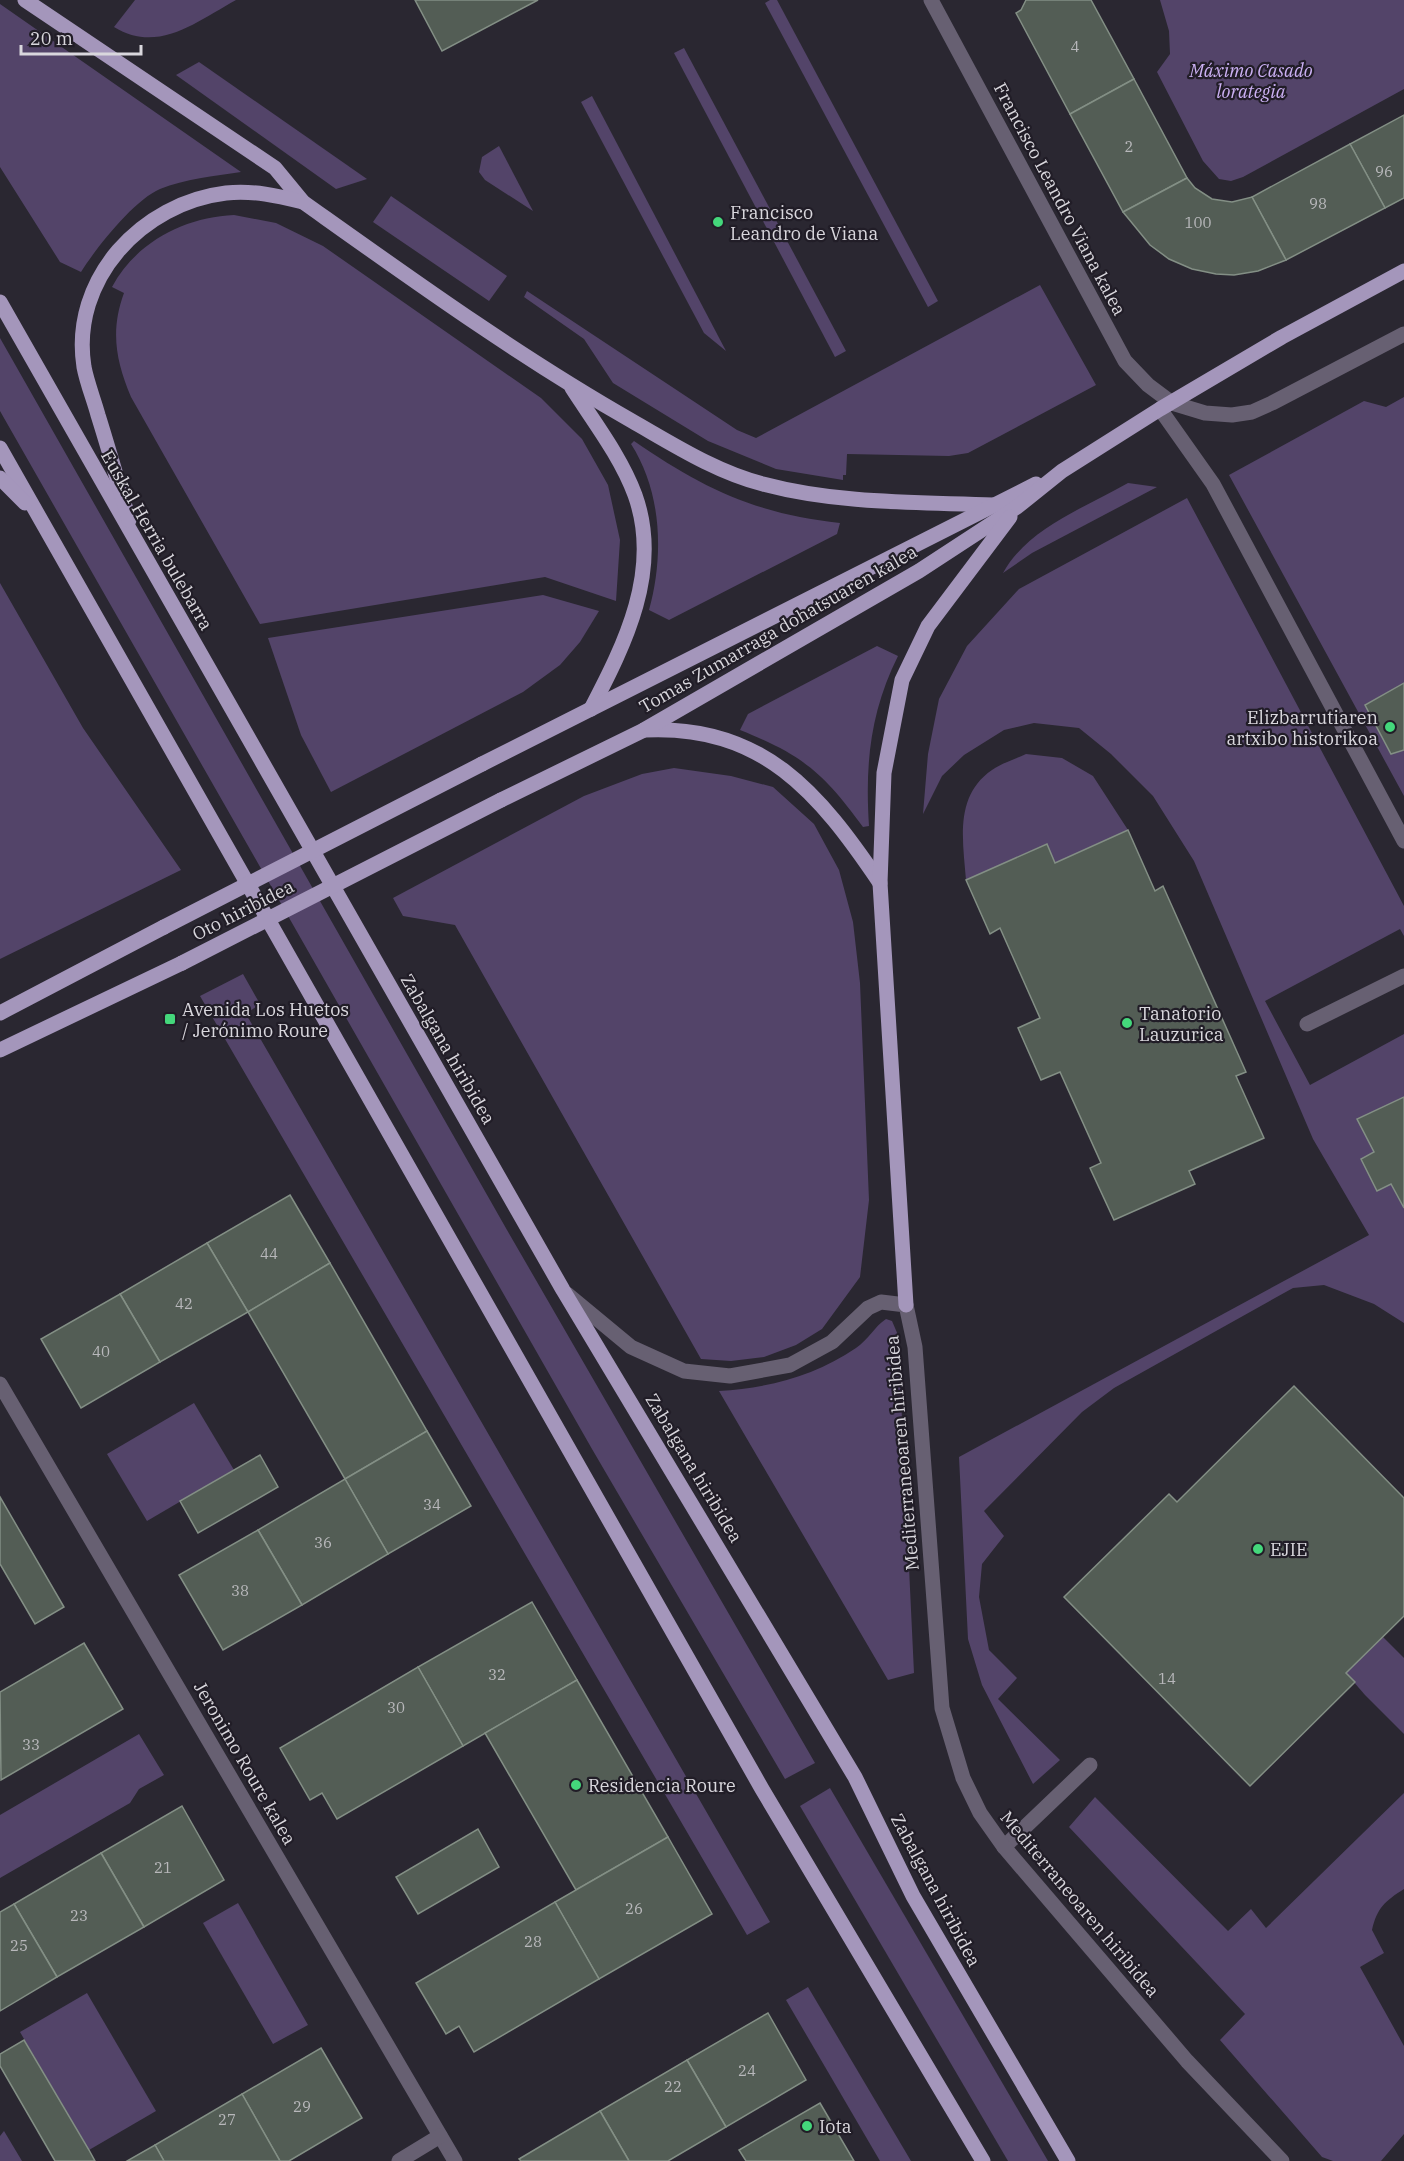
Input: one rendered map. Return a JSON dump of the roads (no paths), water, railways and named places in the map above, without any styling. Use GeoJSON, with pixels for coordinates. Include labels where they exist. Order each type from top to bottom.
{"type":"FeatureCollection","features":[{"type":"Feature","properties":{"kind":"main road"},"geometry":{"type":"LineString","coordinates":[[25,0],[275,168],[303,202],[570,386],[692,455],[728,473],[763,484],[851,500],[993,505]]}},
{"type":"Feature","properties":{"kind":"main road"},"geometry":{"type":"LineString","coordinates":[[137,547],[84,367],[83,335],[86,308],[99,276],[114,254],[134,233],[177,206],[227,193],[257,192],[303,202]]}},
{"type":"Feature","properties":{"kind":"main road","name":"Tomas Zumarraga dohatsuaren kalea"},"geometry":{"type":"LineString","coordinates":[[482,764],[1062,471],[1282,337],[1404,271]]}},
{"type":"Feature","properties":{"kind":"main road","name":"Euskal Herria bulebarra"},"geometry":{"type":"LineString","coordinates":[[0,302],[137,547],[283,797]]}},
{"type":"Feature","properties":{"kind":"main road"},"geometry":{"type":"LineString","coordinates":[[570,386],[607,441],[635,495],[641,524],[644,570],[635,615],[591,709]]}},
{"type":"Feature","properties":{"kind":"main road"},"geometry":{"type":"LineString","coordinates":[[0,448],[258,898],[762,1789],[983,2161]]}},
{"type":"Feature","properties":{"kind":"main road","name":"Tomas Zumarraga dohatsuaren kalea"},"geometry":{"type":"LineString","coordinates":[[501,800],[642,731],[919,571],[1017,507],[1062,471]]}},
{"type":"Feature","properties":{"kind":"main road"},"geometry":{"type":"LineString","coordinates":[[0,478],[40,518]]}},
{"type":"Feature","properties":{"kind":"main road"},"geometry":{"type":"LineString","coordinates":[[906,1305],[880,883],[884,773],[902,680],[928,626],[1017,507]]}},
{"type":"Feature","properties":{"kind":"main road"},"geometry":{"type":"LineString","coordinates":[[642,731],[666,729],[714,736],[762,755],[822,803],[880,883]]}},
{"type":"Feature","properties":{"kind":"main road","name":"Oto hiribidea"},"geometry":{"type":"LineString","coordinates":[[0,1013],[482,764]]}},
{"type":"Feature","properties":{"kind":"main road","name":"Zabalgana hiribidea"},"geometry":{"type":"LineString","coordinates":[[283,797],[563,1290],[855,1777],[914,1896],[1068,2161]]}},
{"type":"Feature","properties":{"kind":"main road","name":"Oto hiribidea"},"geometry":{"type":"LineString","coordinates":[[0,1050],[182,963],[501,800]]}},
{"type":"Feature","properties":{"kind":"street","name":"Francisco Leandro Viana kalea"},"geometry":{"type":"LineString","coordinates":[[931,0],[1125,361],[1166,406]]}},
{"type":"Feature","properties":{"kind":"street"},"geometry":{"type":"LineString","coordinates":[[1166,406],[1232,415],[1252,411],[1299,390],[1404,334]]}},
{"type":"Feature","properties":{"kind":"street"},"geometry":{"type":"LineString","coordinates":[[1166,406],[1213,484],[1404,841]]}},
{"type":"Feature","properties":{"kind":"street"},"geometry":{"type":"LineString","coordinates":[[1307,1024],[1404,976]]}},
{"type":"Feature","properties":{"kind":"street"},"geometry":{"type":"LineString","coordinates":[[563,1290],[631,1347],[684,1371],[730,1376],[790,1365],[832,1342],[868,1308],[881,1302],[906,1305]]}},
{"type":"Feature","properties":{"kind":"street","name":"Mediterraneoaren hiribidea"},"geometry":{"type":"LineString","coordinates":[[906,1305],[915,1347],[942,1708],[963,1778],[980,1813],[1004,1847],[1186,2061],[1282,2161]]}},
{"type":"Feature","properties":{"kind":"street","name":"Jeronimo Roure kalea"},"geometry":{"type":"LineString","coordinates":[[0,1384],[455,2161]]}},
{"type":"Feature","properties":{"kind":"street"},"geometry":{"type":"LineString","coordinates":[[1004,1847],[1090,1765]]}},
{"type":"Feature","properties":{"kind":"street"},"geometry":{"type":"LineString","coordinates":[[399,2161],[440,2136]]}},
{"type":"Feature","properties":{"kind":"place","name":"Francisco Leandro de Viana"},"geometry":{"type":"Point","coordinates":[718,222]}},
{"type":"Feature","properties":{"kind":"place","name":"Elizbarrutiaren artxibo historikoa"},"geometry":{"type":"Point","coordinates":[1390,727]}},
{"type":"Feature","properties":{"kind":"place","name":"Avenida Los Huetos / Jerónimo Roure"},"geometry":{"type":"Point","coordinates":[170,1019]}},
{"type":"Feature","properties":{"kind":"place","name":"Tanatorio Lauzurica"},"geometry":{"type":"Point","coordinates":[1127,1023]}},
{"type":"Feature","properties":{"kind":"place","name":"EJIE"},"geometry":{"type":"Point","coordinates":[1258,1549]}},
{"type":"Feature","properties":{"kind":"place","name":"Residencia Roure"},"geometry":{"type":"Point","coordinates":[576,1785]}},
{"type":"Feature","properties":{"kind":"place","name":"Iota"},"geometry":{"type":"Point","coordinates":[807,2126]}},
{"type":"Feature","properties":{"kind":"park label","name":"Máximo Casado lorategia"},"geometry":{"type":"Point","coordinates":[1251,80]}}]}
